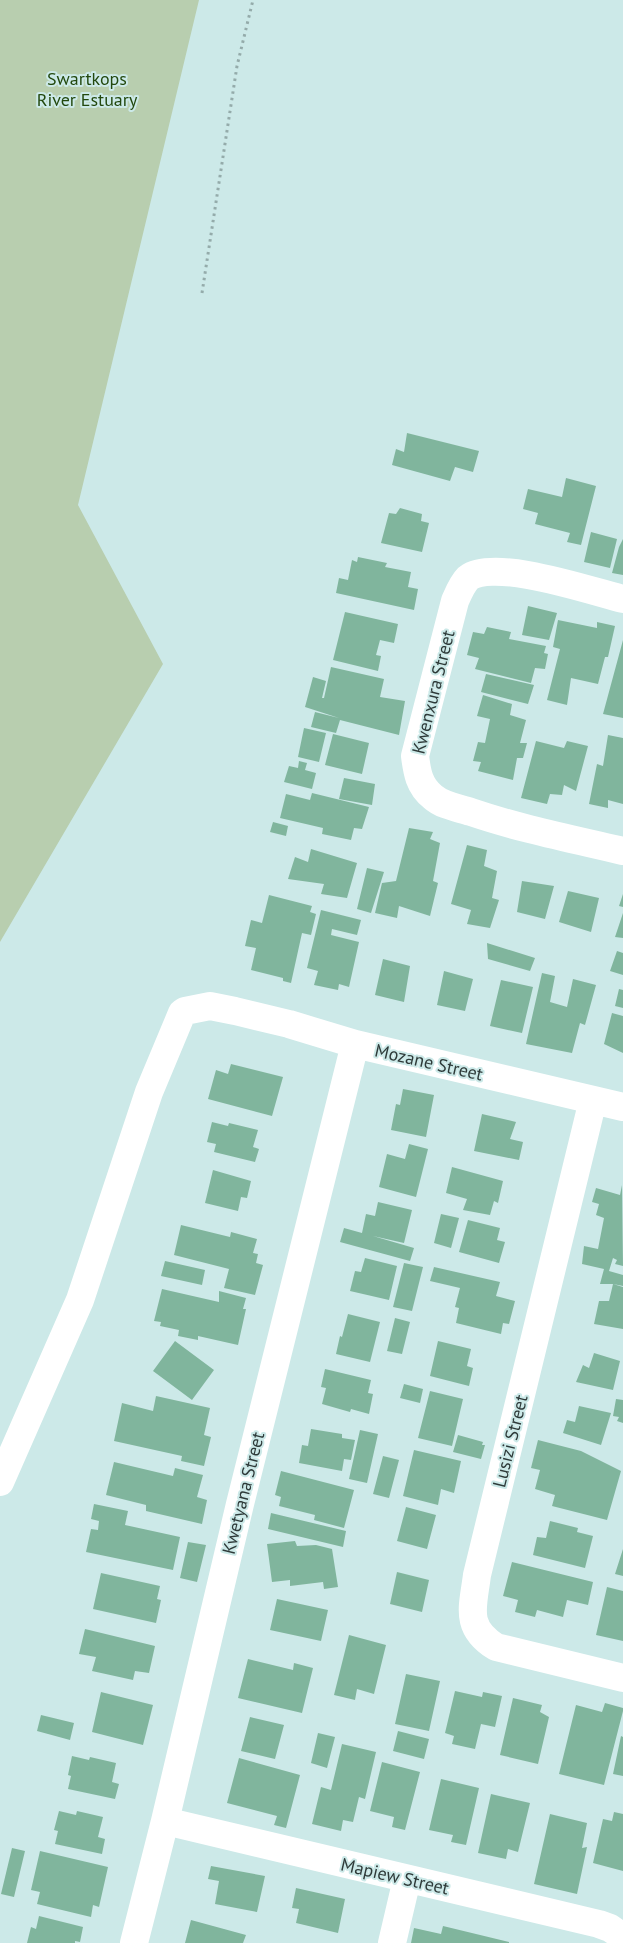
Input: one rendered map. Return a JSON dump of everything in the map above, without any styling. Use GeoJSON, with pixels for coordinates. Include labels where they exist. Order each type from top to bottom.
{"type":"FeatureCollection","features":[{"type":"Feature","properties":{"kind":"street","name":"Kwenxura Street"},"geometry":{"type":"LineString","coordinates":[[623,599],[538,577],[498,570],[479,573],[468,578],[461,587],[455,602],[415,756],[417,774],[421,784],[433,797],[444,804],[510,825],[623,850]]}},
{"type":"Feature","properties":{"kind":"street","name":"Mozane Street"},"geometry":{"type":"LineString","coordinates":[[0,1482],[80,1300],[149,1092],[182,1013],[210,1006],[236,1011],[289,1024],[355,1044],[623,1107]]}},
{"type":"Feature","properties":{"kind":"street","name":"Kwetyana Street"},"geometry":{"type":"LineString","coordinates":[[134,1943],[240,1504],[355,1044]]}},
{"type":"Feature","properties":{"kind":"street","name":"Lusizi Street"},"geometry":{"type":"LineString","coordinates":[[593,1100],[477,1575],[472,1615],[482,1637],[496,1646],[623,1678]]}},
{"type":"Feature","properties":{"kind":"street","name":"Mapiew Street"},"geometry":{"type":"LineString","coordinates":[[165,1821],[407,1880],[599,1924],[610,1928],[623,1937]]}},
{"type":"Feature","properties":{"kind":"street"},"geometry":{"type":"LineString","coordinates":[[392,1943],[407,1880]]}},
{"type":"Feature","properties":{"kind":"path"},"geometry":{"type":"LineString","coordinates":[[202,293],[237,66],[253,0]]}},
{"type":"Feature","properties":{"kind":"green space","name":"Swartkops River Estuary"},"geometry":{"type":"Polygon","coordinates":[[[0,0],[199,0],[78,505],[163,664],[0,942],[0,0]]]}},
{"type":"Feature","properties":{"kind":"building"},"geometry":{"type":"Polygon","coordinates":[[[407,433],[479,451],[473,472],[455,467],[450,481],[392,465],[396,449],[404,452],[407,433]]]}},
{"type":"Feature","properties":{"kind":"building"},"geometry":{"type":"Polygon","coordinates":[[[566,478],[596,486],[581,545],[567,542],[570,533],[535,524],[538,513],[523,509],[528,489],[562,497],[566,478]]]}},
{"type":"Feature","properties":{"kind":"building"},"geometry":{"type":"Polygon","coordinates":[[[400,508],[422,514],[421,521],[429,523],[422,552],[381,543],[389,513],[396,514],[400,508]]]}},
{"type":"Feature","properties":{"kind":"building"},"geometry":{"type":"Polygon","coordinates":[[[591,532],[617,539],[610,568],[584,562],[591,532]]]}},
{"type":"Feature","properties":{"kind":"building"},"geometry":{"type":"Polygon","coordinates":[[[623,539],[623,575],[612,573],[623,539]]]}},
{"type":"Feature","properties":{"kind":"building"},"geometry":{"type":"Polygon","coordinates":[[[358,557],[387,563],[385,567],[411,572],[408,587],[418,589],[414,610],[336,593],[339,578],[348,580],[352,560],[357,562],[358,557]]]}},
{"type":"Feature","properties":{"kind":"building"},"geometry":{"type":"Polygon","coordinates":[[[528,606],[557,613],[549,640],[522,635],[528,606]]]}},
{"type":"Feature","properties":{"kind":"building"},"geometry":{"type":"Polygon","coordinates":[[[345,612],[398,624],[394,643],[380,640],[376,655],[381,656],[378,671],[333,660],[345,612]]]}},
{"type":"Feature","properties":{"kind":"building"},"geometry":{"type":"Polygon","coordinates":[[[558,620],[597,628],[597,622],[615,626],[608,657],[605,657],[598,684],[571,678],[567,705],[547,700],[560,649],[553,647],[558,620]]]}},
{"type":"Feature","properties":{"kind":"building"},"geometry":{"type":"Polygon","coordinates":[[[487,627],[511,632],[509,639],[546,646],[544,653],[548,654],[545,669],[535,668],[531,683],[475,669],[479,658],[467,655],[473,632],[484,634],[487,627]]]}},
{"type":"Feature","properties":{"kind":"building"},"geometry":{"type":"Polygon","coordinates":[[[623,640],[623,718],[603,714],[623,640]]]}},
{"type":"Feature","properties":{"kind":"building"},"geometry":{"type":"Polygon","coordinates":[[[331,667],[384,679],[380,697],[405,701],[399,735],[340,720],[336,733],[311,727],[315,712],[339,718],[305,707],[313,677],[326,681],[322,698],[324,698],[331,667]]]}},
{"type":"Feature","properties":{"kind":"building"},"geometry":{"type":"Polygon","coordinates":[[[486,674],[534,685],[528,704],[481,692],[486,674]]]}},
{"type":"Feature","properties":{"kind":"building"},"geometry":{"type":"Polygon","coordinates":[[[483,695],[512,704],[510,715],[526,720],[520,743],[527,743],[523,758],[517,758],[513,780],[478,771],[481,762],[473,761],[478,742],[485,743],[490,719],[477,716],[483,695]]]}},
{"type":"Feature","properties":{"kind":"building"},"geometry":{"type":"Polygon","coordinates":[[[304,728],[326,733],[319,762],[298,757],[304,728]]]}},
{"type":"Feature","properties":{"kind":"building"},"geometry":{"type":"Polygon","coordinates":[[[333,734],[369,743],[362,774],[325,765],[333,734]]]}},
{"type":"Feature","properties":{"kind":"building"},"geometry":{"type":"Polygon","coordinates":[[[608,735],[623,738],[623,804],[608,800],[608,808],[589,804],[597,764],[603,766],[608,735]]]}},
{"type":"Feature","properties":{"kind":"building"},"geometry":{"type":"Polygon","coordinates":[[[536,741],[564,748],[567,741],[588,746],[576,791],[564,785],[562,795],[550,794],[547,804],[521,798],[536,741]]]}},
{"type":"Feature","properties":{"kind":"building"},"geometry":{"type":"Polygon","coordinates":[[[299,761],[307,763],[305,770],[316,773],[312,789],[284,782],[289,766],[298,768],[299,761]]]}},
{"type":"Feature","properties":{"kind":"building"},"geometry":{"type":"Polygon","coordinates":[[[344,778],[375,784],[372,805],[339,799],[344,778]]]}},
{"type":"Feature","properties":{"kind":"building"},"geometry":{"type":"Polygon","coordinates":[[[312,793],[369,807],[362,829],[354,828],[351,840],[322,834],[323,828],[280,818],[286,794],[310,800],[312,793]]]}},
{"type":"Feature","properties":{"kind":"building"},"geometry":{"type":"Polygon","coordinates":[[[273,822],[288,826],[286,836],[270,832],[273,822]]]}},
{"type":"Feature","properties":{"kind":"building"},"geometry":{"type":"Polygon","coordinates":[[[409,828],[433,832],[430,839],[440,843],[433,881],[438,883],[430,916],[399,906],[397,918],[375,913],[382,883],[396,881],[409,828]]]}},
{"type":"Feature","properties":{"kind":"building"},"geometry":{"type":"Polygon","coordinates":[[[467,845],[487,850],[484,866],[497,871],[492,898],[499,900],[490,928],[467,924],[471,910],[451,904],[467,845]]]}},
{"type":"Feature","properties":{"kind":"building"},"geometry":{"type":"Polygon","coordinates":[[[311,849],[357,863],[347,898],[321,894],[324,884],[288,879],[295,857],[308,862],[311,849]]]}},
{"type":"Feature","properties":{"kind":"building"},"geometry":{"type":"Polygon","coordinates":[[[367,868],[384,872],[371,913],[357,909],[367,868]]]}},
{"type":"Feature","properties":{"kind":"building"},"geometry":{"type":"Polygon","coordinates":[[[522,881],[554,886],[545,919],[517,912],[522,881]]]}},
{"type":"Feature","properties":{"kind":"building"},"geometry":{"type":"Polygon","coordinates":[[[568,891],[599,898],[591,932],[559,922],[568,891]]]}},
{"type":"Feature","properties":{"kind":"building"},"geometry":{"type":"Polygon","coordinates":[[[623,894],[623,907],[619,906],[623,894]]]}},
{"type":"Feature","properties":{"kind":"building"},"geometry":{"type":"Polygon","coordinates":[[[269,895],[312,906],[310,912],[316,914],[311,935],[302,933],[291,983],[283,981],[283,978],[251,970],[256,948],[245,946],[251,920],[262,923],[269,895]]]}},
{"type":"Feature","properties":{"kind":"building"},"geometry":{"type":"Polygon","coordinates":[[[321,910],[361,920],[357,935],[332,929],[331,935],[359,942],[349,987],[339,984],[338,990],[314,985],[318,971],[307,968],[321,910]]]}},
{"type":"Feature","properties":{"kind":"building"},"geometry":{"type":"Polygon","coordinates":[[[623,913],[623,938],[615,937],[623,913]]]}},
{"type":"Feature","properties":{"kind":"building"},"geometry":{"type":"Polygon","coordinates":[[[487,943],[535,958],[530,971],[488,959],[487,943]]]}},
{"type":"Feature","properties":{"kind":"building"},"geometry":{"type":"Polygon","coordinates":[[[617,951],[623,953],[623,975],[610,971],[617,951]]]}},
{"type":"Feature","properties":{"kind":"building"},"geometry":{"type":"Polygon","coordinates":[[[383,959],[410,966],[404,1002],[375,995],[383,959]]]}},
{"type":"Feature","properties":{"kind":"building"},"geometry":{"type":"Polygon","coordinates":[[[444,971],[473,979],[465,1011],[437,1005],[444,971]]]}},
{"type":"Feature","properties":{"kind":"building"},"geometry":{"type":"Polygon","coordinates":[[[542,973],[555,976],[550,1002],[567,1007],[573,979],[596,985],[585,1025],[580,1023],[572,1053],[526,1044],[542,973]]]}},
{"type":"Feature","properties":{"kind":"building"},"geometry":{"type":"Polygon","coordinates":[[[501,980],[533,987],[522,1033],[490,1026],[501,980]]]}},
{"type":"Feature","properties":{"kind":"building"},"geometry":{"type":"Polygon","coordinates":[[[619,989],[623,990],[623,1008],[615,1006],[619,989]]]}},
{"type":"Feature","properties":{"kind":"building"},"geometry":{"type":"Polygon","coordinates":[[[612,1013],[623,1016],[623,1053],[604,1044],[612,1013]]]}},
{"type":"Feature","properties":{"kind":"building"},"geometry":{"type":"Polygon","coordinates":[[[231,1064],[283,1077],[272,1116],[208,1099],[216,1070],[228,1074],[231,1064]]]}},
{"type":"Feature","properties":{"kind":"building"},"geometry":{"type":"Polygon","coordinates":[[[403,1089],[434,1095],[426,1137],[391,1130],[396,1104],[400,1105],[403,1089]]]}},
{"type":"Feature","properties":{"kind":"building"},"geometry":{"type":"Polygon","coordinates":[[[482,1114],[516,1122],[510,1139],[523,1142],[519,1160],[474,1151],[482,1114]]]}},
{"type":"Feature","properties":{"kind":"building"},"geometry":{"type":"Polygon","coordinates":[[[212,1122],[228,1126],[229,1123],[258,1130],[253,1147],[259,1149],[255,1162],[214,1152],[216,1144],[207,1142],[212,1122]]]}},
{"type":"Feature","properties":{"kind":"building"},"geometry":{"type":"Polygon","coordinates":[[[409,1144],[428,1149],[416,1197],[379,1187],[387,1154],[405,1159],[409,1144]]]}},
{"type":"Feature","properties":{"kind":"building"},"geometry":{"type":"Polygon","coordinates":[[[452,1167],[503,1181],[498,1203],[494,1201],[490,1215],[463,1210],[467,1199],[446,1193],[452,1167]]]}},
{"type":"Feature","properties":{"kind":"building"},"geometry":{"type":"Polygon","coordinates":[[[213,1170],[251,1181],[247,1198],[241,1197],[238,1211],[205,1203],[213,1170]]]}},
{"type":"Feature","properties":{"kind":"building"},"geometry":{"type":"Polygon","coordinates":[[[622,1185],[623,1266],[615,1264],[617,1260],[613,1258],[609,1271],[623,1275],[623,1286],[600,1284],[604,1269],[582,1264],[584,1246],[598,1249],[604,1218],[596,1215],[599,1204],[592,1202],[596,1188],[620,1195],[622,1185]]]}},
{"type":"Feature","properties":{"kind":"building"},"geometry":{"type":"Polygon","coordinates":[[[378,1202],[412,1210],[404,1243],[373,1236],[414,1248],[410,1261],[340,1242],[344,1228],[362,1233],[366,1214],[375,1216],[378,1202]]]}},
{"type":"Feature","properties":{"kind":"building"},"geometry":{"type":"Polygon","coordinates":[[[441,1214],[459,1218],[451,1248],[434,1243],[441,1214]]]}},
{"type":"Feature","properties":{"kind":"building"},"geometry":{"type":"Polygon","coordinates":[[[468,1220],[500,1228],[497,1240],[505,1242],[499,1263],[459,1252],[468,1220]]]}},
{"type":"Feature","properties":{"kind":"building"},"geometry":{"type":"Polygon","coordinates":[[[181,1225],[230,1237],[231,1232],[257,1239],[253,1253],[258,1254],[256,1263],[263,1265],[255,1295],[224,1288],[229,1269],[174,1255],[181,1225]]]}},
{"type":"Feature","properties":{"kind":"building"},"geometry":{"type":"Polygon","coordinates":[[[365,1258],[397,1266],[389,1300],[350,1291],[355,1271],[361,1272],[365,1258]]]}},
{"type":"Feature","properties":{"kind":"building"},"geometry":{"type":"Polygon","coordinates":[[[165,1261],[205,1270],[202,1285],[161,1276],[165,1261]]]}},
{"type":"Feature","properties":{"kind":"building"},"geometry":{"type":"Polygon","coordinates":[[[404,1263],[423,1267],[412,1311],[393,1307],[404,1263]]]}},
{"type":"Feature","properties":{"kind":"building"},"geometry":{"type":"Polygon","coordinates":[[[434,1267],[500,1282],[496,1296],[515,1301],[509,1324],[503,1323],[501,1334],[456,1323],[459,1308],[455,1307],[460,1288],[430,1281],[434,1267]]]}},
{"type":"Feature","properties":{"kind":"building"},"geometry":{"type":"Polygon","coordinates":[[[613,1284],[623,1287],[623,1329],[594,1324],[599,1301],[609,1301],[613,1284]]]}},
{"type":"Feature","properties":{"kind":"building"},"geometry":{"type":"Polygon","coordinates":[[[162,1289],[219,1302],[219,1291],[246,1298],[243,1309],[246,1309],[238,1345],[198,1336],[198,1340],[178,1336],[179,1330],[160,1326],[161,1322],[154,1321],[162,1289]]]}},
{"type":"Feature","properties":{"kind":"building"},"geometry":{"type":"Polygon","coordinates":[[[348,1314],[380,1322],[370,1362],[336,1354],[348,1314]]]}},
{"type":"Feature","properties":{"kind":"building"},"geometry":{"type":"Polygon","coordinates":[[[395,1318],[410,1322],[402,1354],[387,1351],[395,1318]]]}},
{"type":"Feature","properties":{"kind":"building"},"geometry":{"type":"Polygon","coordinates":[[[175,1341],[214,1370],[192,1400],[153,1371],[175,1341]]]}},
{"type":"Feature","properties":{"kind":"building"},"geometry":{"type":"Polygon","coordinates":[[[438,1341],[471,1349],[467,1366],[473,1368],[469,1386],[430,1376],[438,1341]]]}},
{"type":"Feature","properties":{"kind":"building"},"geometry":{"type":"Polygon","coordinates":[[[594,1353],[620,1361],[613,1390],[576,1382],[583,1365],[589,1368],[594,1353]]]}},
{"type":"Feature","properties":{"kind":"building"},"geometry":{"type":"Polygon","coordinates":[[[325,1369],[371,1380],[368,1393],[373,1394],[369,1414],[351,1409],[350,1412],[322,1404],[326,1388],[321,1387],[325,1369]]]}},
{"type":"Feature","properties":{"kind":"building"},"geometry":{"type":"Polygon","coordinates":[[[404,1384],[423,1389],[420,1403],[400,1398],[404,1384]]]}},
{"type":"Feature","properties":{"kind":"building"},"geometry":{"type":"Polygon","coordinates":[[[430,1391],[463,1399],[452,1446],[418,1438],[430,1391]]]}},
{"type":"Feature","properties":{"kind":"building"},"geometry":{"type":"Polygon","coordinates":[[[156,1396],[210,1408],[204,1435],[211,1437],[204,1466],[181,1461],[182,1456],[114,1441],[122,1403],[153,1411],[156,1396]]]}},
{"type":"Feature","properties":{"kind":"building"},"geometry":{"type":"Polygon","coordinates":[[[616,1399],[623,1400],[623,1423],[617,1421],[619,1417],[613,1416],[616,1399]]]}},
{"type":"Feature","properties":{"kind":"building"},"geometry":{"type":"Polygon","coordinates":[[[579,1406],[611,1413],[601,1445],[563,1433],[567,1420],[575,1422],[579,1406]]]}},
{"type":"Feature","properties":{"kind":"building"},"geometry":{"type":"Polygon","coordinates":[[[311,1429],[342,1434],[342,1438],[355,1440],[351,1460],[344,1459],[342,1471],[299,1463],[302,1445],[308,1446],[311,1429]]]}},
{"type":"Feature","properties":{"kind":"building"},"geometry":{"type":"Polygon","coordinates":[[[360,1430],[378,1434],[367,1483],[349,1479],[360,1430]]]}},
{"type":"Feature","properties":{"kind":"building"},"geometry":{"type":"Polygon","coordinates":[[[458,1435],[483,1442],[482,1445],[485,1445],[481,1459],[453,1452],[458,1435]]]}},
{"type":"Feature","properties":{"kind":"building"},"geometry":{"type":"Polygon","coordinates":[[[538,1440],[581,1451],[621,1471],[607,1520],[552,1506],[555,1495],[535,1489],[540,1470],[531,1468],[538,1440]]]}},
{"type":"Feature","properties":{"kind":"building"},"geometry":{"type":"Polygon","coordinates":[[[414,1450],[461,1461],[454,1493],[441,1489],[438,1505],[403,1496],[414,1450]]]}},
{"type":"Feature","properties":{"kind":"building"},"geometry":{"type":"Polygon","coordinates":[[[383,1456],[399,1460],[389,1498],[373,1494],[383,1456]]]}},
{"type":"Feature","properties":{"kind":"building"},"geometry":{"type":"Polygon","coordinates":[[[114,1462],[173,1476],[175,1468],[203,1475],[197,1497],[207,1500],[202,1524],[146,1511],[146,1505],[106,1495],[114,1462]]]}},
{"type":"Feature","properties":{"kind":"building"},"geometry":{"type":"Polygon","coordinates":[[[281,1471],[354,1490],[344,1528],[314,1520],[315,1515],[279,1506],[281,1497],[275,1495],[281,1471]]]}},
{"type":"Feature","properties":{"kind":"building"},"geometry":{"type":"Polygon","coordinates":[[[94,1504],[128,1511],[125,1525],[180,1537],[173,1570],[86,1552],[91,1529],[98,1530],[99,1521],[91,1519],[94,1504]]]}},
{"type":"Feature","properties":{"kind":"building"},"geometry":{"type":"Polygon","coordinates":[[[406,1507],[436,1515],[427,1549],[397,1541],[406,1507]]]}},
{"type":"Feature","properties":{"kind":"building"},"geometry":{"type":"Polygon","coordinates":[[[271,1513],[346,1531],[343,1547],[268,1529],[271,1513]]]}},
{"type":"Feature","properties":{"kind":"building"},"geometry":{"type":"Polygon","coordinates":[[[550,1521],[578,1528],[577,1532],[593,1536],[585,1568],[533,1555],[537,1537],[546,1538],[550,1521]]]}},
{"type":"Feature","properties":{"kind":"building"},"geometry":{"type":"Polygon","coordinates":[[[295,1541],[297,1546],[316,1545],[332,1549],[338,1587],[324,1589],[323,1582],[290,1586],[290,1580],[272,1582],[267,1544],[295,1541]]]}},
{"type":"Feature","properties":{"kind":"building"},"geometry":{"type":"Polygon","coordinates":[[[188,1542],[206,1545],[197,1582],[180,1578],[188,1542]]]}},
{"type":"Feature","properties":{"kind":"building"},"geometry":{"type":"Polygon","coordinates":[[[623,1549],[623,1576],[615,1574],[623,1549]]]}},
{"type":"Feature","properties":{"kind":"building"},"geometry":{"type":"Polygon","coordinates":[[[512,1562],[593,1582],[588,1605],[567,1600],[563,1617],[537,1610],[535,1617],[515,1612],[518,1600],[503,1596],[512,1562]]]}},
{"type":"Feature","properties":{"kind":"building"},"geometry":{"type":"Polygon","coordinates":[[[397,1572],[429,1580],[422,1612],[390,1604],[397,1572]]]}},
{"type":"Feature","properties":{"kind":"building"},"geometry":{"type":"Polygon","coordinates":[[[101,1573],[160,1586],[157,1599],[161,1600],[156,1623],[93,1609],[101,1573]]]}},
{"type":"Feature","properties":{"kind":"building"},"geometry":{"type":"Polygon","coordinates":[[[607,1587],[623,1591],[623,1641],[596,1635],[607,1587]]]}},
{"type":"Feature","properties":{"kind":"building"},"geometry":{"type":"Polygon","coordinates":[[[277,1599],[328,1610],[321,1641],[270,1630],[277,1599]]]}},
{"type":"Feature","properties":{"kind":"building"},"geometry":{"type":"Polygon","coordinates":[[[85,1629],[155,1646],[149,1673],[135,1671],[133,1680],[92,1671],[96,1657],[79,1654],[85,1629]]]}},
{"type":"Feature","properties":{"kind":"building"},"geometry":{"type":"Polygon","coordinates":[[[349,1635],[386,1645],[374,1694],[357,1689],[355,1700],[334,1695],[349,1635]]]}},
{"type":"Feature","properties":{"kind":"building"},"geometry":{"type":"Polygon","coordinates":[[[248,1659],[293,1670],[294,1663],[313,1668],[302,1713],[238,1698],[248,1659]]]}},
{"type":"Feature","properties":{"kind":"building"},"geometry":{"type":"Polygon","coordinates":[[[406,1674],[440,1681],[429,1731],[395,1724],[406,1674]]]}},
{"type":"Feature","properties":{"kind":"building"},"geometry":{"type":"Polygon","coordinates":[[[455,1691],[482,1697],[483,1692],[502,1696],[495,1727],[481,1724],[475,1749],[452,1744],[454,1736],[445,1733],[455,1691]]]}},
{"type":"Feature","properties":{"kind":"building"},"geometry":{"type":"Polygon","coordinates":[[[101,1692],[153,1705],[143,1745],[92,1732],[101,1692]]]}},
{"type":"Feature","properties":{"kind":"building"},"geometry":{"type":"Polygon","coordinates":[[[513,1698],[542,1705],[540,1712],[549,1717],[538,1764],[500,1755],[513,1698]]]}},
{"type":"Feature","properties":{"kind":"building"},"geometry":{"type":"Polygon","coordinates":[[[605,1703],[623,1708],[623,1711],[604,1785],[559,1774],[576,1705],[602,1712],[605,1703]]]}},
{"type":"Feature","properties":{"kind":"building"},"geometry":{"type":"Polygon","coordinates":[[[41,1715],[74,1723],[70,1740],[37,1731],[41,1715]]]}},
{"type":"Feature","properties":{"kind":"building"},"geometry":{"type":"Polygon","coordinates":[[[250,1717],[284,1725],[275,1759],[241,1751],[250,1717]]]}},
{"type":"Feature","properties":{"kind":"building"},"geometry":{"type":"Polygon","coordinates":[[[398,1731],[429,1739],[424,1759],[393,1751],[398,1731]]]}},
{"type":"Feature","properties":{"kind":"building"},"geometry":{"type":"Polygon","coordinates":[[[318,1733],[335,1737],[327,1768],[311,1763],[318,1733]]]}},
{"type":"Feature","properties":{"kind":"building"},"geometry":{"type":"Polygon","coordinates":[[[621,1736],[623,1737],[623,1776],[613,1774],[621,1736]]]}},
{"type":"Feature","properties":{"kind":"building"},"geometry":{"type":"Polygon","coordinates":[[[342,1744],[376,1752],[365,1799],[359,1797],[353,1822],[343,1820],[341,1831],[312,1824],[321,1787],[331,1790],[342,1744]]]}},
{"type":"Feature","properties":{"kind":"building"},"geometry":{"type":"Polygon","coordinates":[[[72,1756],[89,1760],[90,1757],[116,1763],[112,1782],[119,1784],[115,1799],[68,1789],[71,1776],[68,1775],[72,1756]]]}},
{"type":"Feature","properties":{"kind":"building"},"geometry":{"type":"Polygon","coordinates":[[[239,1758],[300,1775],[286,1828],[274,1825],[277,1816],[227,1803],[239,1758]]]}},
{"type":"Feature","properties":{"kind":"building"},"geometry":{"type":"Polygon","coordinates":[[[382,1762],[420,1772],[405,1830],[392,1827],[394,1817],[370,1811],[382,1762]]]}},
{"type":"Feature","properties":{"kind":"building"},"geometry":{"type":"Polygon","coordinates":[[[441,1779],[479,1788],[466,1845],[451,1842],[453,1835],[429,1830],[441,1779]]]}},
{"type":"Feature","properties":{"kind":"building"},"geometry":{"type":"Polygon","coordinates":[[[491,1794],[530,1803],[518,1852],[508,1849],[506,1859],[478,1853],[491,1794]]]}},
{"type":"Feature","properties":{"kind":"building"},"geometry":{"type":"Polygon","coordinates":[[[59,1811],[76,1815],[77,1811],[103,1817],[98,1837],[105,1839],[102,1854],[55,1844],[58,1831],[54,1830],[59,1811]]]}},
{"type":"Feature","properties":{"kind":"building"},"geometry":{"type":"Polygon","coordinates":[[[614,1812],[623,1814],[623,1871],[593,1863],[603,1819],[612,1821],[614,1812]]]}},
{"type":"Feature","properties":{"kind":"building"},"geometry":{"type":"Polygon","coordinates":[[[550,1814],[587,1823],[582,1848],[587,1847],[577,1894],[534,1884],[550,1814]]]}},
{"type":"Feature","properties":{"kind":"building"},"geometry":{"type":"Polygon","coordinates":[[[12,1848],[25,1851],[14,1897],[1,1894],[12,1848]]]}},
{"type":"Feature","properties":{"kind":"building"},"geometry":{"type":"Polygon","coordinates":[[[40,1851],[108,1867],[99,1907],[93,1905],[91,1917],[37,1904],[40,1892],[31,1890],[40,1851]]]}},
{"type":"Feature","properties":{"kind":"building"},"geometry":{"type":"Polygon","coordinates":[[[211,1866],[265,1876],[257,1912],[215,1904],[219,1881],[208,1879],[211,1866]]]}},
{"type":"Feature","properties":{"kind":"building"},"geometry":{"type":"Polygon","coordinates":[[[296,1888],[345,1899],[338,1933],[296,1923],[299,1909],[292,1908],[296,1888]]]}},
{"type":"Feature","properties":{"kind":"building"},"geometry":{"type":"Polygon","coordinates":[[[39,1916],[83,1927],[80,1942],[27,1943],[31,1927],[36,1929],[39,1916]]]}},
{"type":"Feature","properties":{"kind":"building"},"geometry":{"type":"Polygon","coordinates":[[[191,1920],[246,1935],[243,1943],[185,1943],[191,1920]]]}},
{"type":"Feature","properties":{"kind":"building"},"geometry":{"type":"Polygon","coordinates":[[[443,1926],[509,1943],[411,1943],[414,1928],[441,1934],[443,1926]]]}}]}
